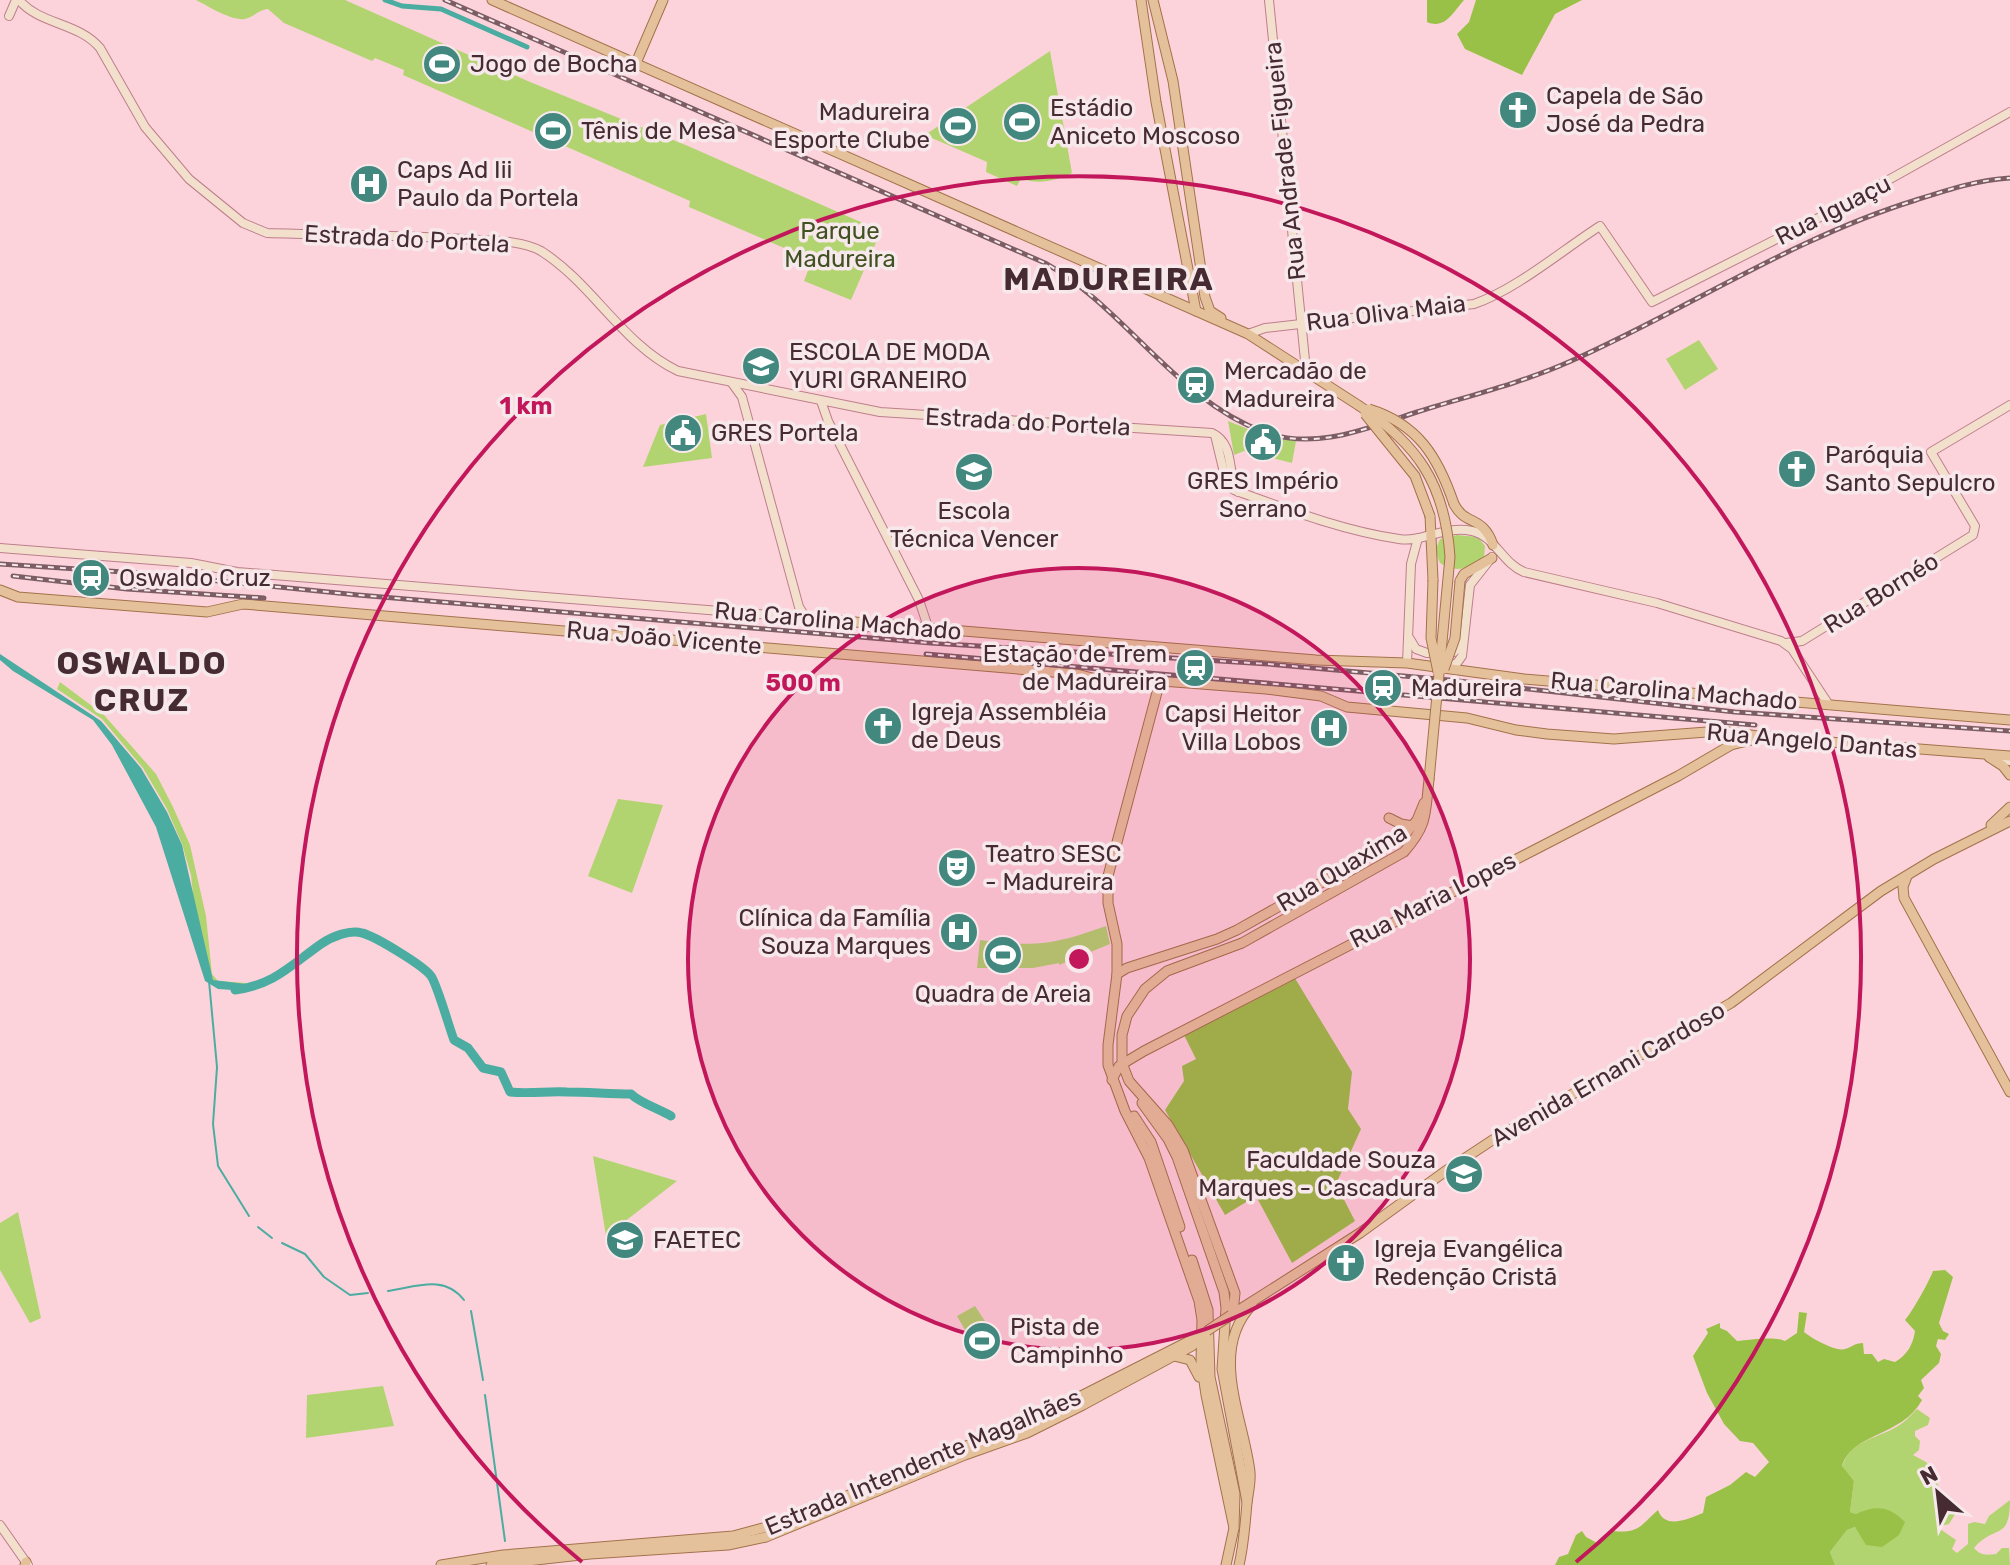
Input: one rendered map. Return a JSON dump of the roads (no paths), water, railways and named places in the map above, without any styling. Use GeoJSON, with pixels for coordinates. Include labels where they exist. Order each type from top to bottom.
{"type":"FeatureCollection","features":[{"type":"Feature","properties":{"kind":"main road"},"geometry":{"type":"LineString","coordinates":[[9,16],[17,0],[30,11]]}},
{"type":"Feature","properties":{"kind":"main road"},"geometry":{"type":"LineString","coordinates":[[26,0],[30,11]]}},
{"type":"Feature","properties":{"kind":"main road"},"geometry":{"type":"LineString","coordinates":[[492,0],[1248,334],[1385,423],[1410,447],[1433,482],[1443,510],[1450,557],[1428,792]]}},
{"type":"Feature","properties":{"kind":"main road"},"geometry":{"type":"LineString","coordinates":[[636,63],[663,0]]}},
{"type":"Feature","properties":{"kind":"main road"},"geometry":{"type":"LineString","coordinates":[[1141,0],[1156,102],[1196,311]]}},
{"type":"Feature","properties":{"kind":"main road"},"geometry":{"type":"LineString","coordinates":[[1153,0],[1173,81],[1205,299],[1212,312],[1236,329]]}},
{"type":"Feature","properties":{"kind":"main road","name":"Rua Andrade Figueira"},"geometry":{"type":"LineString","coordinates":[[1269,0],[1306,370]]}},
{"type":"Feature","properties":{"kind":"main road","name":"Estrada do Portela"},"geometry":{"type":"LineString","coordinates":[[30,11],[90,38],[100,48],[145,127],[160,146],[189,179],[253,229],[267,233],[487,240],[529,247],[542,252],[569,274],[658,360],[685,373],[907,415],[1215,434],[1226,444],[1238,492],[1358,530],[1403,540],[1418,538]]}},
{"type":"Feature","properties":{"kind":"main road","name":"Rua Iguaçu"},"geometry":{"type":"LineString","coordinates":[[1600,226],[1652,302],[1840,207],[2010,112]]}},
{"type":"Feature","properties":{"kind":"main road","name":"Rua Oliva Maia"},"geometry":{"type":"LineString","coordinates":[[1248,334],[1265,328],[1474,304],[1518,280],[1600,226]]}},
{"type":"Feature","properties":{"kind":"main road"},"geometry":{"type":"LineString","coordinates":[[732,383],[742,397],[799,607],[806,618]]}},
{"type":"Feature","properties":{"kind":"main road"},"geometry":{"type":"LineString","coordinates":[[742,397],[755,387]]}},
{"type":"Feature","properties":{"kind":"main road"},"geometry":{"type":"LineString","coordinates":[[821,401],[828,421],[919,600],[929,630]]}},
{"type":"Feature","properties":{"kind":"main road"},"geometry":{"type":"LineString","coordinates":[[1358,405],[1388,415],[1409,428],[1435,461],[1454,504],[1463,516],[1485,527],[1505,561],[1524,572],[1657,603],[1785,643],[1829,705]]}},
{"type":"Feature","properties":{"kind":"main road"},"geometry":{"type":"LineString","coordinates":[[1358,405],[1415,476],[1430,516],[1433,580],[1431,638],[1440,679]]}},
{"type":"Feature","properties":{"kind":"main road","name":"Rua Bornéo"},"geometry":{"type":"LineString","coordinates":[[1785,643],[1802,641],[1973,535],[1976,527],[1931,452],[2010,405]]}},
{"type":"Feature","properties":{"kind":"main road"},"geometry":{"type":"LineString","coordinates":[[1407,663],[1411,556],[1418,538],[1432,533],[1474,531],[1493,545]]}},
{"type":"Feature","properties":{"kind":"main road"},"geometry":{"type":"LineString","coordinates":[[1445,668],[1461,659],[1470,585],[1492,558],[1493,545]]}},
{"type":"Feature","properties":{"kind":"main road","name":"Rua Carolina Machado"},"geometry":{"type":"LineString","coordinates":[[0,548],[191,563],[237,572],[929,630],[1344,662],[1407,663],[1524,679],[2010,720]]}},
{"type":"Feature","properties":{"kind":"main road"},"geometry":{"type":"LineString","coordinates":[[1440,679],[1455,638],[1460,581],[1464,574],[1492,558]]}},
{"type":"Feature","properties":{"kind":"main road","name":"Rua João Vicente"},"geometry":{"type":"LineString","coordinates":[[0,590],[18,597],[207,612],[243,604],[1077,674],[1100,680],[1266,689],[1330,699]]}},
{"type":"Feature","properties":{"kind":"main road"},"geometry":{"type":"LineString","coordinates":[[791,617],[799,607]]}},
{"type":"Feature","properties":{"kind":"main road"},"geometry":{"type":"LineString","coordinates":[[1408,634],[1415,648],[1427,653],[1454,652],[1464,639]]}},
{"type":"Feature","properties":{"kind":"main road"},"geometry":{"type":"LineString","coordinates":[[1160,681],[1124,809],[1108,880],[1109,909],[1117,944],[1117,974],[1108,1045],[1112,1080],[1149,1158],[1201,1308],[1204,1333],[1201,1361],[1206,1395],[1234,1528]]}},
{"type":"Feature","properties":{"kind":"main road","name":"Rua Angelo Dantas"},"geometry":{"type":"LineString","coordinates":[[1330,699],[1347,707],[1467,718],[1547,734],[1614,739],[1709,730],[2010,759]]}},
{"type":"Feature","properties":{"kind":"main road","name":"Rua Maria Lopes"},"geometry":{"type":"LineString","coordinates":[[1122,1063],[1678,776],[1724,748],[1766,737]]}},
{"type":"Feature","properties":{"kind":"main road"},"geometry":{"type":"LineString","coordinates":[[1985,755],[2003,766],[2010,775]]}},
{"type":"Feature","properties":{"kind":"main road","name":"Rua Quaxima"},"geometry":{"type":"LineString","coordinates":[[1117,974],[1227,935],[1403,837],[1420,816],[1428,792]]}},
{"type":"Feature","properties":{"kind":"main road","name":"Rua Quaxima"},"geometry":{"type":"LineString","coordinates":[[1122,1063],[1124,1025],[1129,1010],[1140,995],[1167,971],[1242,943],[1404,852],[1422,829],[1428,792]]}},
{"type":"Feature","properties":{"kind":"main road"},"geometry":{"type":"LineString","coordinates":[[1979,835],[2010,807]]}},
{"type":"Feature","properties":{"kind":"main road"},"geometry":{"type":"LineString","coordinates":[[1389,818],[1413,826]]}},
{"type":"Feature","properties":{"kind":"main road","name":"Avenida Ernani Cardoso"},"geometry":{"type":"LineString","coordinates":[[1204,1333],[1360,1233],[1512,1128],[1731,1003],[1881,891],[1979,835],[2010,821]]}},
{"type":"Feature","properties":{"kind":"main road"},"geometry":{"type":"LineString","coordinates":[[1377,852],[1384,853],[1386,861]]}},
{"type":"Feature","properties":{"kind":"main road"},"geometry":{"type":"LineString","coordinates":[[1908,874],[1903,887],[1904,898],[2010,1092]]}},
{"type":"Feature","properties":{"kind":"main road"},"geometry":{"type":"LineString","coordinates":[[1881,891],[1894,892],[1904,898]]}},
{"type":"Feature","properties":{"kind":"main road"},"geometry":{"type":"LineString","coordinates":[[1112,1080],[1122,1063],[1136,1095],[1172,1146],[1221,1283],[1226,1308],[1222,1369],[1247,1502]]}},
{"type":"Feature","properties":{"kind":"main road"},"geometry":{"type":"LineString","coordinates":[[1129,1081],[1168,1125],[1183,1150],[1235,1293],[1232,1314]]}},
{"type":"Feature","properties":{"kind":"main road"},"geometry":{"type":"LineString","coordinates":[[1123,1105],[1151,1142],[1207,1305],[1210,1324],[1208,1361],[1236,1507],[1226,1565]]}},
{"type":"Feature","properties":{"kind":"main road"},"geometry":{"type":"LineString","coordinates":[[1239,1565],[1246,1529],[1250,1474],[1231,1375],[1231,1355],[1234,1329],[1260,1297]]}},
{"type":"Feature","properties":{"kind":"main road","name":"Estrada Intendente Magalhães"},"geometry":{"type":"LineString","coordinates":[[491,1565],[590,1554],[728,1545],[766,1537],[1027,1433],[1174,1356],[1197,1342],[1204,1333]]}},
{"type":"Feature","properties":{"kind":"main road","name":"Estrada Intendente Magalhães"},"geometry":{"type":"LineString","coordinates":[[441,1565],[503,1555],[749,1534],[789,1521],[944,1454],[1022,1426],[1204,1333]]}},
{"type":"Feature","properties":{"kind":"main road"},"geometry":{"type":"LineString","coordinates":[[1174,1356],[1185,1357],[1193,1364],[1206,1395]]}},
{"type":"Feature","properties":{"kind":"main road"},"geometry":{"type":"LineString","coordinates":[[0,1525],[26,1564]]}},
{"type":"Feature","properties":{"kind":"water"},"geometry":{"type":"Polygon","coordinates":[[[0,654],[101,721],[141,768],[182,845],[213,980],[246,984],[247,991],[218,989],[205,981],[156,827],[112,745],[93,720],[13,671],[0,660],[0,654]]]}},
{"type":"Feature","properties":{"kind":"waterway"},"geometry":{"type":"LineString","coordinates":[[385,0],[402,6],[441,9],[527,47]]}},
{"type":"Feature","properties":{"kind":"waterway"},"geometry":{"type":"LineString","coordinates":[[235,990],[271,979],[335,936],[362,933],[399,952],[431,976],[454,1040],[468,1048],[483,1068],[501,1072],[510,1092],[631,1094],[671,1116]]}},
{"type":"Feature","properties":{"kind":"waterway"},"geometry":{"type":"LineString","coordinates":[[209,981],[217,1067],[213,1124],[218,1166],[249,1216]]}},
{"type":"Feature","properties":{"kind":"waterway"},"geometry":{"type":"LineString","coordinates":[[258,1227],[272,1238]]}},
{"type":"Feature","properties":{"kind":"waterway"},"geometry":{"type":"LineString","coordinates":[[282,1243],[305,1254],[324,1277],[350,1295],[368,1293]]}},
{"type":"Feature","properties":{"kind":"waterway"},"geometry":{"type":"LineString","coordinates":[[388,1291],[439,1285],[448,1287],[464,1300]]}},
{"type":"Feature","properties":{"kind":"waterway"},"geometry":{"type":"LineString","coordinates":[[471,1311],[483,1380]]}},
{"type":"Feature","properties":{"kind":"waterway"},"geometry":{"type":"LineString","coordinates":[[485,1395],[505,1541]]}},
{"type":"Feature","properties":{"kind":"railway"},"geometry":{"type":"LineString","coordinates":[[445,0],[1045,263],[1101,304],[1204,398],[1233,417],[1264,432],[1283,437],[1303,439],[1341,435],[1533,376],[1614,341],[1827,234],[1939,193],[1974,183],[2010,178]]}},
{"type":"Feature","properties":{"kind":"railway"},"geometry":{"type":"LineString","coordinates":[[0,564],[139,573],[358,595],[931,643],[1268,664],[1449,680],[1735,712],[2010,731]]}},
{"type":"Feature","properties":{"kind":"railway"},"geometry":{"type":"LineString","coordinates":[[13,576],[127,589],[264,598]]}},
{"type":"Feature","properties":{"kind":"railway"},"geometry":{"type":"LineString","coordinates":[[926,654],[1755,725]]}},
{"type":"Feature","properties":{"kind":"place","name":"Jogo de Bocha"},"geometry":{"type":"Point","coordinates":[442,64]}},
{"type":"Feature","properties":{"kind":"place","name":"Capela de São José da Pedra"},"geometry":{"type":"Point","coordinates":[1518,110]}},
{"type":"Feature","properties":{"kind":"place","name":"Estádio Aniceto Moscoso"},"geometry":{"type":"Point","coordinates":[1022,122]}},
{"type":"Feature","properties":{"kind":"place","name":"Madureira Esporte Clube"},"geometry":{"type":"Point","coordinates":[958,126]}},
{"type":"Feature","properties":{"kind":"place","name":"Tênis de Mesa"},"geometry":{"type":"Point","coordinates":[553,131]}},
{"type":"Feature","properties":{"kind":"place","name":"Caps Ad Iii Paulo da Portela"},"geometry":{"type":"Point","coordinates":[369,184]}},
{"type":"Feature","properties":{"kind":"place","name":"ESCOLA DE MODA YURI GRANEIRO"},"geometry":{"type":"Point","coordinates":[761,366]}},
{"type":"Feature","properties":{"kind":"place","name":"Mercadão de Madureira"},"geometry":{"type":"Point","coordinates":[1196,385]}},
{"type":"Feature","properties":{"kind":"place","name":"GRES Portela"},"geometry":{"type":"Point","coordinates":[683,433]}},
{"type":"Feature","properties":{"kind":"place","name":"GRES Império Serrano"},"geometry":{"type":"Point","coordinates":[1263,442]}},
{"type":"Feature","properties":{"kind":"place","name":"Paróquia Santo Sepulcro"},"geometry":{"type":"Point","coordinates":[1797,469]}},
{"type":"Feature","properties":{"kind":"place","name":"Escola Técnica Vencer"},"geometry":{"type":"Point","coordinates":[974,472]}},
{"type":"Feature","properties":{"kind":"place","name":"Oswaldo Cruz"},"geometry":{"type":"Point","coordinates":[91,578]}},
{"type":"Feature","properties":{"kind":"place","name":"Estação de Trem de Madureira"},"geometry":{"type":"Point","coordinates":[1195,668]}},
{"type":"Feature","properties":{"kind":"place","name":"Madureira"},"geometry":{"type":"Point","coordinates":[1383,688]}},
{"type":"Feature","properties":{"kind":"place","name":"Igreja Assembléia de Deus"},"geometry":{"type":"Point","coordinates":[883,726]}},
{"type":"Feature","properties":{"kind":"place","name":"Capsi Heitor Villa Lobos"},"geometry":{"type":"Point","coordinates":[1329,728]}},
{"type":"Feature","properties":{"kind":"place","name":"Teatro SESC - Madureira"},"geometry":{"type":"Point","coordinates":[957,868]}},
{"type":"Feature","properties":{"kind":"place","name":"Clínica da Família Souza Marques"},"geometry":{"type":"Point","coordinates":[959,932]}},
{"type":"Feature","properties":{"kind":"place","name":"Quadra de Areia"},"geometry":{"type":"Point","coordinates":[1003,955]}},
{"type":"Feature","properties":{"kind":"place","name":"Faculdade Souza Marques - Cascadura"},"geometry":{"type":"Point","coordinates":[1464,1174]}},
{"type":"Feature","properties":{"kind":"place","name":"FAETEC"},"geometry":{"type":"Point","coordinates":[625,1240]}},
{"type":"Feature","properties":{"kind":"place","name":"Igreja Evangélica Redenção Cristã"},"geometry":{"type":"Point","coordinates":[1346,1263]}},
{"type":"Feature","properties":{"kind":"place","name":"Pista de Campinho"},"geometry":{"type":"Point","coordinates":[982,1341]}},
{"type":"Feature","properties":{"kind":"district","name":"MADUREIRA"},"geometry":{"type":"Point","coordinates":[1109,279]}},
{"type":"Feature","properties":{"kind":"district","name":"OSWALDO CRUZ"},"geometry":{"type":"Point","coordinates":[142,682]}},
{"type":"Feature","properties":{"kind":"park label","name":"Parque Madureira"},"geometry":{"type":"Point","coordinates":[840,245]}}]}
